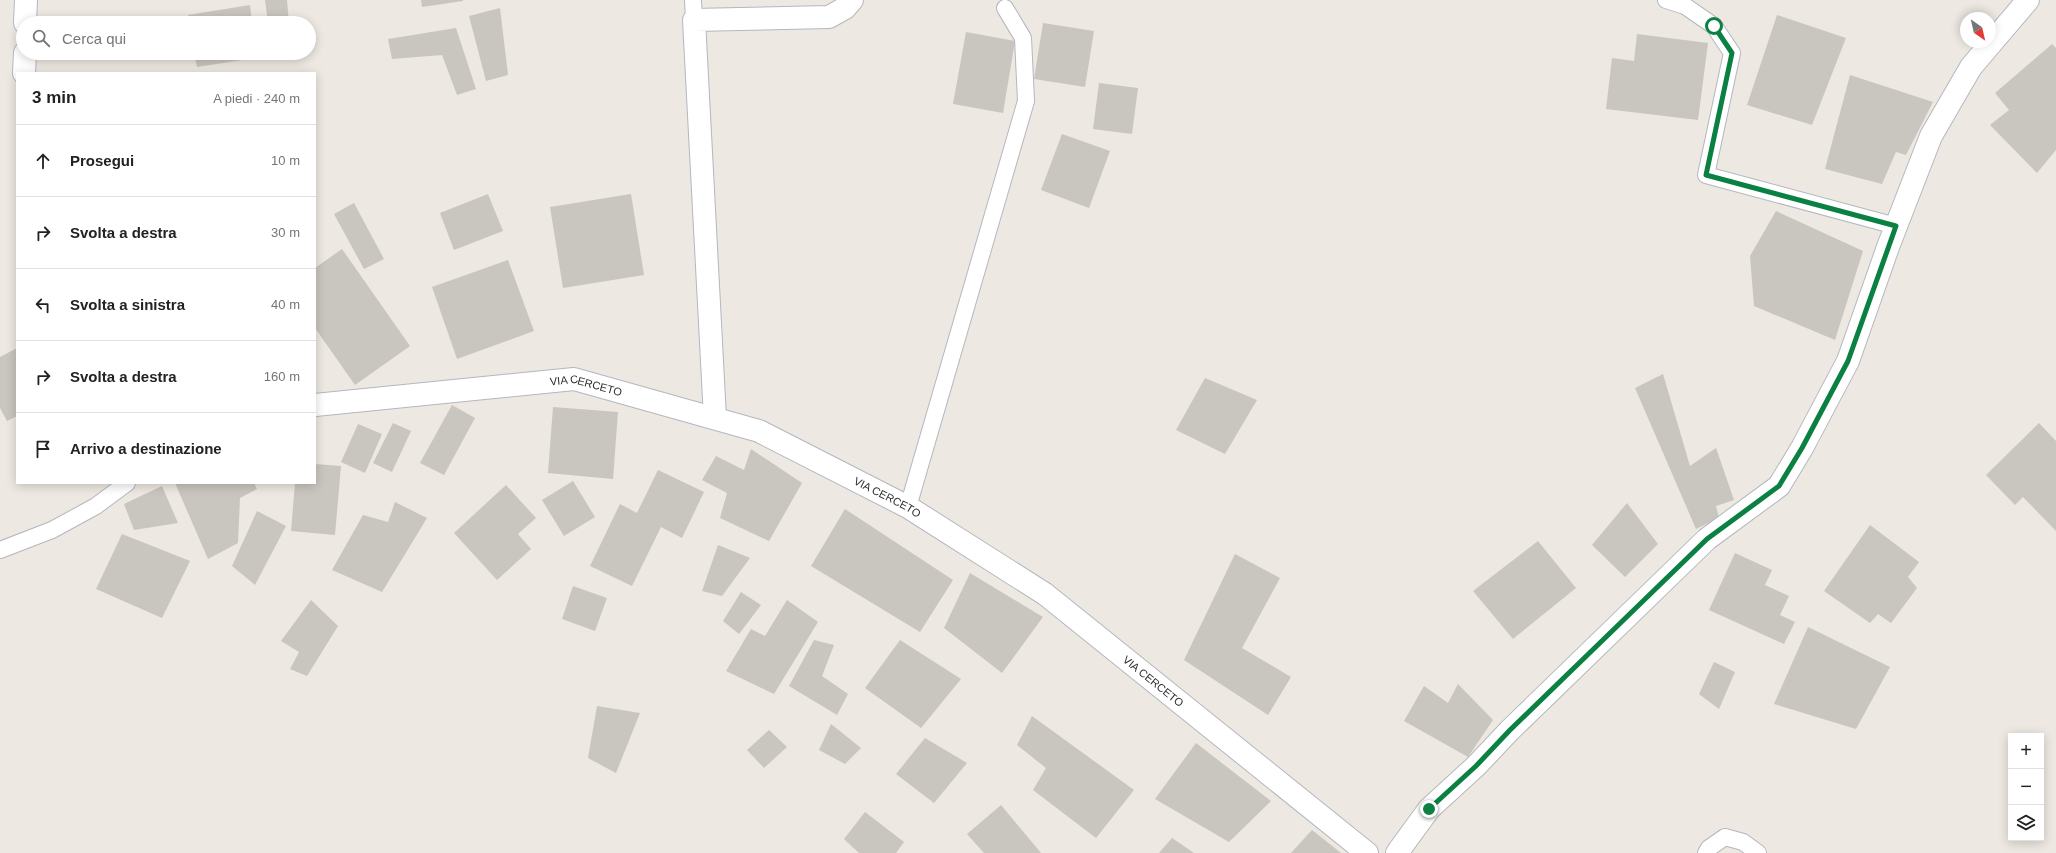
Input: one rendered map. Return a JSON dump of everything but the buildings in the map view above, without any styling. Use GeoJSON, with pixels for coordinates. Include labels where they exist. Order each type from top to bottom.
{"type":"FeatureCollection","features":[{"type":"Feature","properties":{"kind":"street"},"geometry":{"type":"LineString","coordinates":[[25,16],[26,0]]}},
{"type":"Feature","properties":{"kind":"street"},"geometry":{"type":"LineString","coordinates":[[714,418],[693,10],[829,17],[845,8],[852,0]]}},
{"type":"Feature","properties":{"kind":"street"},"geometry":{"type":"LineString","coordinates":[[1397,853],[1429,809],[1476,766],[1510,730],[1707,539],[1779,486],[1802,448],[1848,361],[1896,226],[1931,136],[1971,67],[2028,0]]}},
{"type":"Feature","properties":{"kind":"street"},"geometry":{"type":"LineString","coordinates":[[24,72],[25,60]]}},
{"type":"Feature","properties":{"kind":"street","name":"VIA CERCETO"},"geometry":{"type":"LineString","coordinates":[[316,405],[574,379],[760,431],[908,507],[1045,594],[1367,853]]}},
{"type":"Feature","properties":{"kind":"lane"},"geometry":{"type":"LineString","coordinates":[[1666,0],[1685,6],[1714,26],[1732,53],[1706,175],[1896,226]]}},
{"type":"Feature","properties":{"kind":"lane"},"geometry":{"type":"LineString","coordinates":[[908,507],[1026,101],[1023,38],[1005,8]]}},
{"type":"Feature","properties":{"kind":"lane"},"geometry":{"type":"LineString","coordinates":[[0,550],[52,530],[96,506],[126,484]]}},
{"type":"Feature","properties":{"kind":"lane"},"geometry":{"type":"LineString","coordinates":[[1706,853],[1709,848],[1725,837],[1743,842],[1758,853]]}},
{"type":"Feature","properties":{"kind":"route"},"geometry":{"type":"LineString","coordinates":[[1429,809],[1476,766],[1510,730],[1707,539],[1779,486],[1802,448],[1848,361],[1896,226],[1706,175],[1732,53],[1714,26]]}}]}
